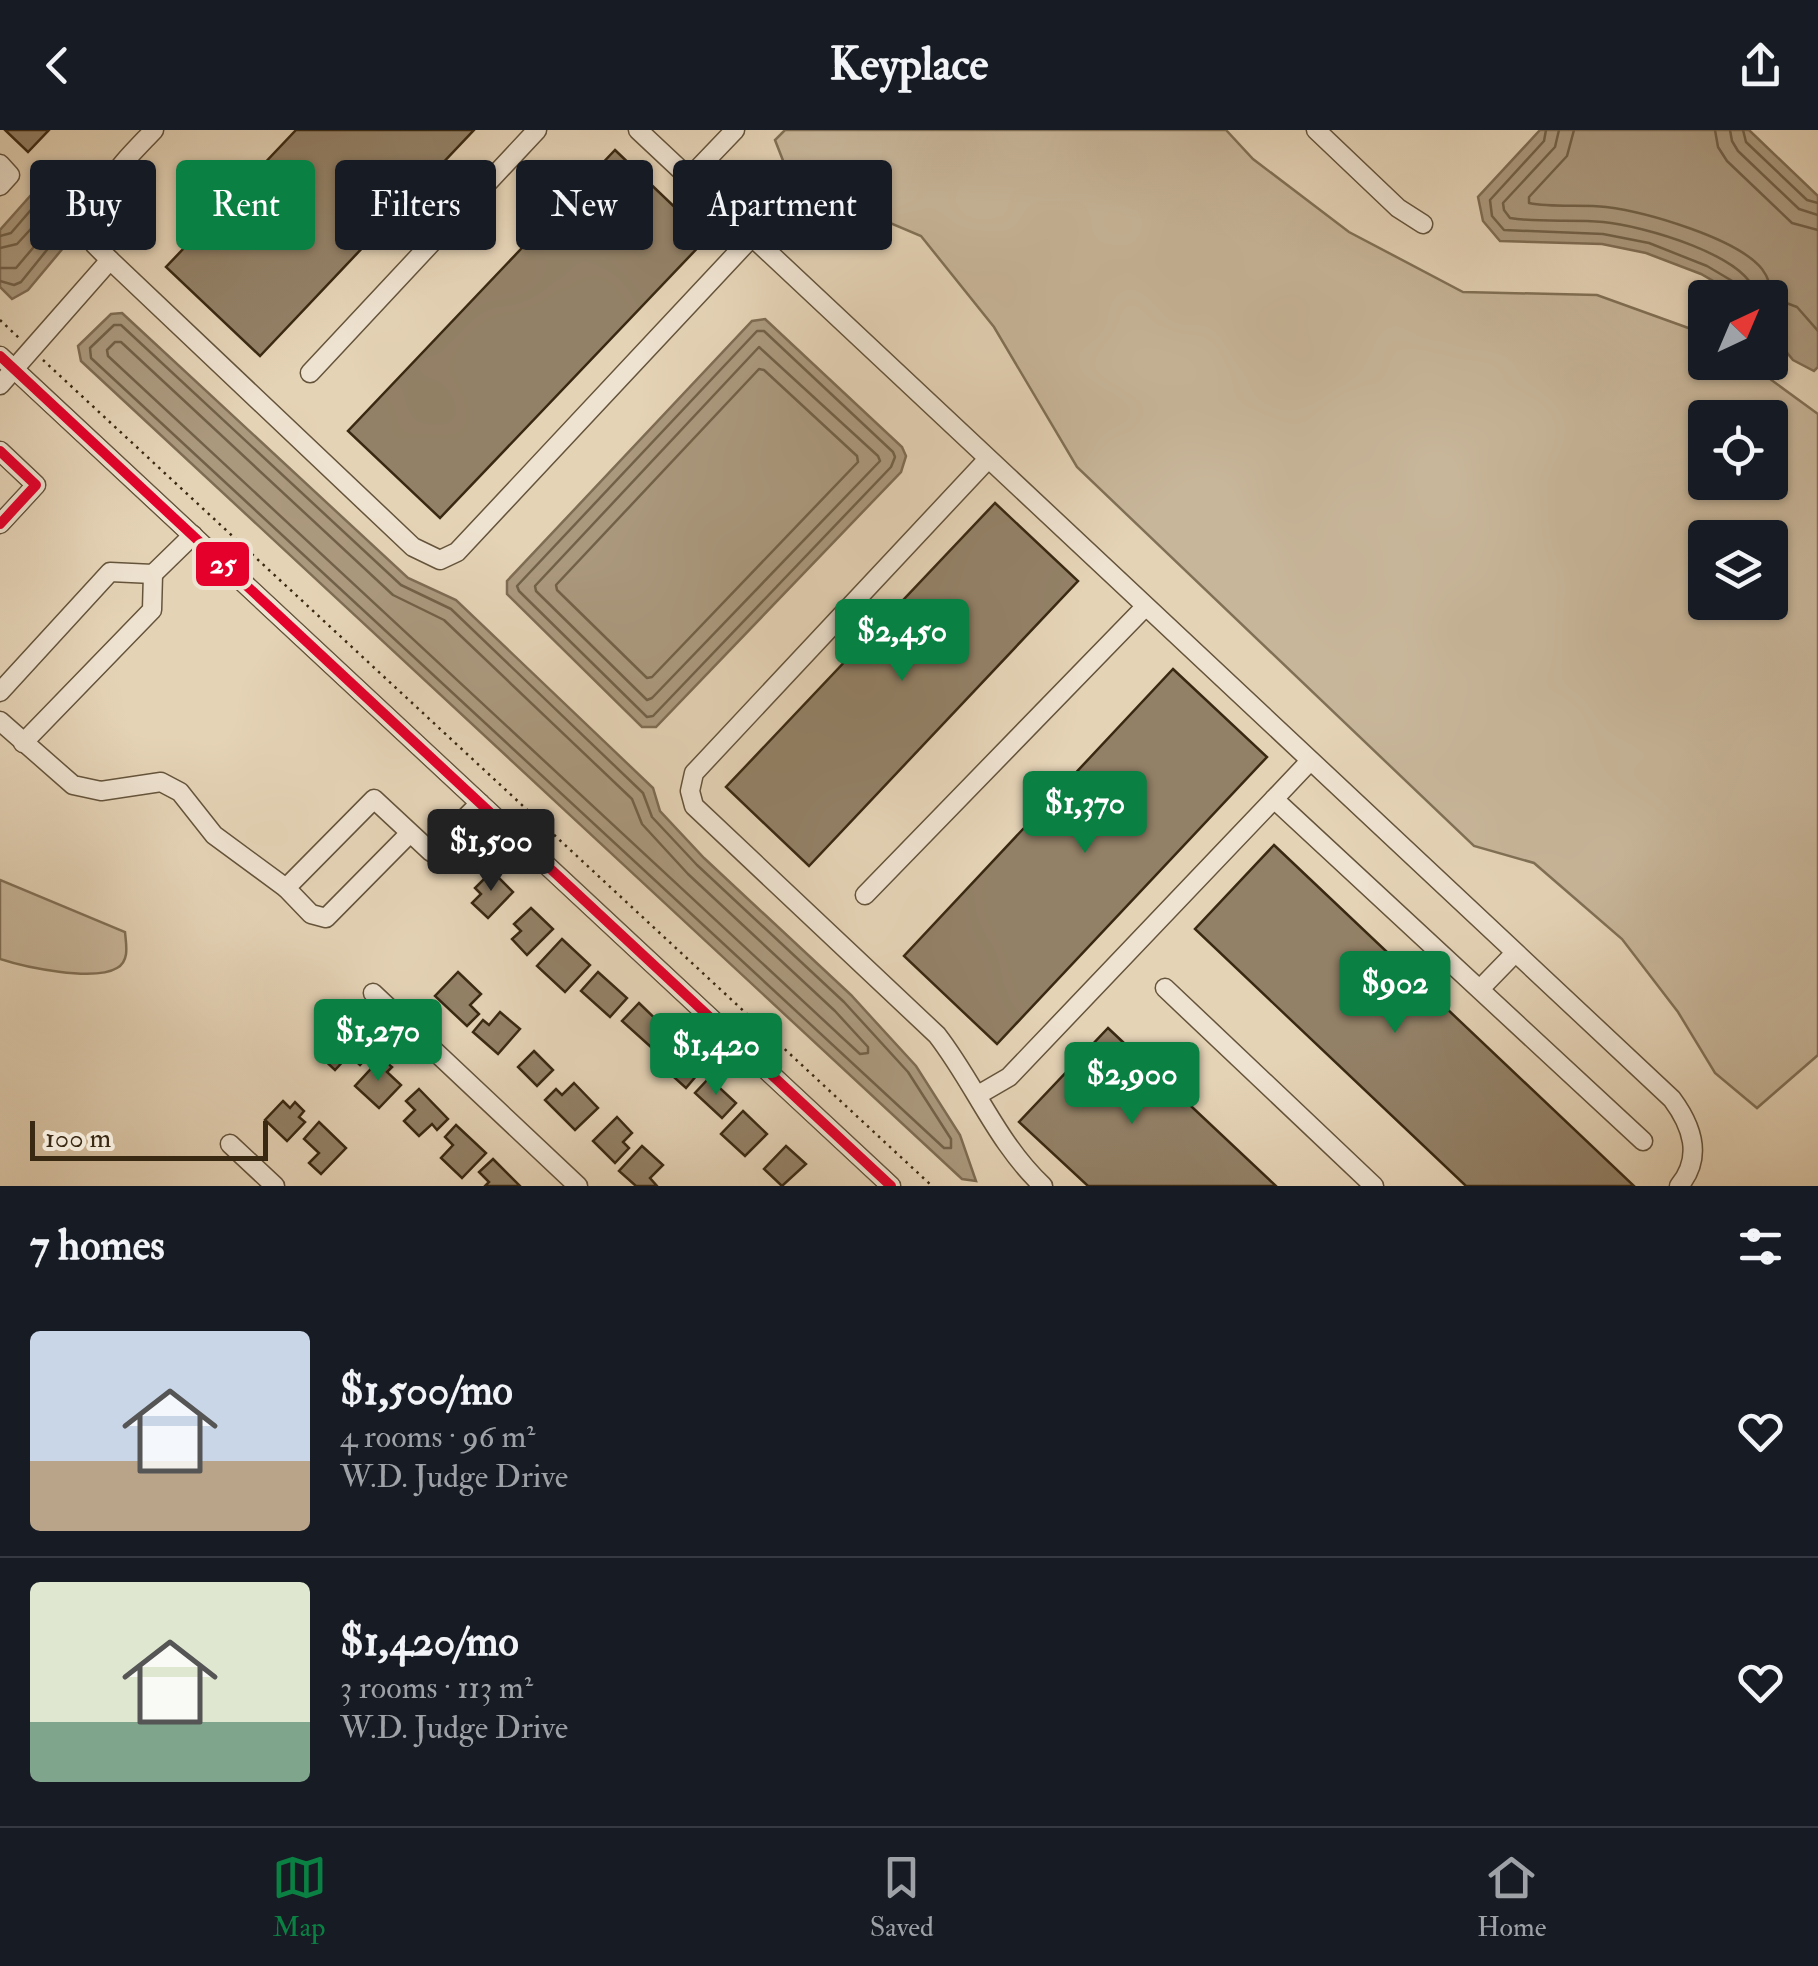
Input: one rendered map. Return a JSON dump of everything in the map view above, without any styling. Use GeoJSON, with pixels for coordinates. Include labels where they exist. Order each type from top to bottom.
{"type":"FeatureCollection","features":[{"type":"Feature","properties":{"kind":"street"},"geometry":{"type":"LineString","coordinates":[[154,130],[108,178],[93,225],[94,244],[413,547],[440,560],[457,552],[740,250]]}},
{"type":"Feature","properties":{"kind":"street"},"geometry":{"type":"LineString","coordinates":[[310,373],[538,130]]}},
{"type":"Feature","properties":{"kind":"street"},"geometry":{"type":"LineString","coordinates":[[638,130],[673,163]]}},
{"type":"Feature","properties":{"kind":"street"},"geometry":{"type":"LineString","coordinates":[[706,160],[735,130]]}},
{"type":"Feature","properties":{"kind":"street"},"geometry":{"type":"LineString","coordinates":[[1316,130],[1398,208],[1423,224]]}},
{"type":"Feature","properties":{"kind":"street"},"geometry":{"type":"LineString","coordinates":[[0,164],[10,175],[0,186]]}},
{"type":"Feature","properties":{"kind":"street"},"geometry":{"type":"LineString","coordinates":[[764,250],[1672,1099],[1691,1124],[1691,1172],[1679,1186]]}},
{"type":"Feature","properties":{"kind":"street"},"geometry":{"type":"LineString","coordinates":[[0,385],[110,260]]}},
{"type":"Feature","properties":{"kind":"street"},"geometry":{"type":"LineString","coordinates":[[0,356],[892,1186]]}},
{"type":"Feature","properties":{"kind":"street"},"geometry":{"type":"LineString","coordinates":[[0,451],[36,485],[0,524]]}},
{"type":"Feature","properties":{"kind":"street"},"geometry":{"type":"LineString","coordinates":[[988,459],[694,773],[690,790],[694,806],[937,1036],[978,1095],[999,1135],[1024,1169],[1043,1186]]}},
{"type":"Feature","properties":{"kind":"street"},"geometry":{"type":"LineString","coordinates":[[22,744],[152,610],[153,574],[193,536]]}},
{"type":"Feature","properties":{"kind":"street"},"geometry":{"type":"LineString","coordinates":[[0,692],[110,572],[153,574]]}},
{"type":"Feature","properties":{"kind":"street"},"geometry":{"type":"LineString","coordinates":[[864,895],[1145,606]]}},
{"type":"Feature","properties":{"kind":"street"},"geometry":{"type":"LineString","coordinates":[[0,721],[73,786],[101,792],[161,782],[180,792],[214,835],[286,888],[310,914],[326,918],[410,833]]}},
{"type":"Feature","properties":{"kind":"street"},"geometry":{"type":"LineString","coordinates":[[978,1095],[1009,1078],[1310,761]]}},
{"type":"Feature","properties":{"kind":"street"},"geometry":{"type":"LineString","coordinates":[[286,888],[374,799],[431,852],[480,803]]}},
{"type":"Feature","properties":{"kind":"street"},"geometry":{"type":"LineString","coordinates":[[1274,799],[1643,1141]]}},
{"type":"Feature","properties":{"kind":"street"},"geometry":{"type":"LineString","coordinates":[[1480,990],[1514,954]]}},
{"type":"Feature","properties":{"kind":"street"},"geometry":{"type":"LineString","coordinates":[[1165,988],[1374,1186]]}},
{"type":"Feature","properties":{"kind":"street"},"geometry":{"type":"LineString","coordinates":[[373,993],[578,1186]]}},
{"type":"Feature","properties":{"kind":"street"},"geometry":{"type":"LineString","coordinates":[[230,1144],[275,1186]]}},
{"type":"Feature","properties":{"kind":"path"},"geometry":{"type":"LineString","coordinates":[[0,320],[15,334]]}},
{"type":"Feature","properties":{"kind":"path"},"geometry":{"type":"LineString","coordinates":[[43,360],[932,1186]]}},
{"type":"Feature","properties":{"kind":"shaded area"},"geometry":{"type":"Polygon","coordinates":[[[785,130],[1226,130],[1253,159],[1349,232],[1463,292],[1597,295],[1688,328],[1688,380],[1771,380],[1818,414],[1818,1055],[1757,1108],[1715,1073],[1678,1012],[1622,939],[1534,863],[1474,846],[1077,467],[994,327],[921,236],[892,224],[892,160],[783,160],[775,140],[785,130]]]}},
{"type":"Feature","properties":{"kind":"shaded area"},"geometry":{"type":"Polygon","coordinates":[[[0,880],[125,932],[124,961],[117,968],[92,974],[42,969],[0,959],[0,880]]]}},
{"type":"Feature","properties":{"kind":"water"},"geometry":{"type":"Polygon","coordinates":[[[1540,130],[1749,130],[1818,196],[1818,367],[1814,371],[1788,354],[1788,280],[1711,280],[1646,253],[1602,244],[1500,241],[1483,221],[1478,197],[1540,130]]]}},
{"type":"Feature","properties":{"kind":"water"},"geometry":{"type":"Polygon","coordinates":[[[30,196],[30,250],[61,250],[28,290],[12,299],[0,287],[0,230],[30,196]]]}},
{"type":"Feature","properties":{"kind":"water"},"geometry":{"type":"Polygon","coordinates":[[[122,313],[408,578],[456,600],[653,788],[660,811],[704,858],[851,995],[916,1066],[960,1135],[976,1181],[962,1179],[81,361],[78,346],[111,314],[122,313]]]}},
{"type":"Feature","properties":{"kind":"water"},"geometry":{"type":"Polygon","coordinates":[[[765,319],[902,447],[906,456],[901,472],[656,727],[642,727],[507,594],[507,581],[752,321],[765,319]]]}},
{"type":"Feature","properties":{"kind":"building"},"geometry":{"type":"Polygon","coordinates":[[[5,130],[49,130],[28,152],[5,130]]]}},
{"type":"Feature","properties":{"kind":"building"},"geometry":{"type":"Polygon","coordinates":[[[296,130],[474,130],[446,160],[335,160],[335,250],[360,250],[260,356],[166,267],[182,250],[315,250],[315,160],[268,160],[296,130]]]}},
{"type":"Feature","properties":{"kind":"building"},"geometry":{"type":"Polygon","coordinates":[[[615,150],[625,160],[605,160],[615,150]]]}},
{"type":"Feature","properties":{"kind":"building"},"geometry":{"type":"Polygon","coordinates":[[[653,186],[673,205],[673,250],[696,250],[440,518],[348,431],[520,250],[653,250],[653,186]]]}},
{"type":"Feature","properties":{"kind":"building"},"geometry":{"type":"Polygon","coordinates":[[[995,503],[1078,581],[809,866],[726,787],[995,503]]]}},
{"type":"Feature","properties":{"kind":"building"},"geometry":{"type":"Polygon","coordinates":[[[1173,669],[1267,757],[997,1044],[904,956],[1173,669]]]}},
{"type":"Feature","properties":{"kind":"building"},"geometry":{"type":"Polygon","coordinates":[[[1274,845],[1634,1186],[1466,1186],[1195,929],[1274,845]]]}},
{"type":"Feature","properties":{"kind":"building"},"geometry":{"type":"Polygon","coordinates":[[[492,871],[513,892],[488,918],[472,903],[481,894],[475,888],[492,871]]]}},
{"type":"Feature","properties":{"kind":"building"},"geometry":{"type":"Polygon","coordinates":[[[531,908],[553,929],[527,955],[512,939],[521,931],[514,924],[531,908]]]}},
{"type":"Feature","properties":{"kind":"building"},"geometry":{"type":"Polygon","coordinates":[[[562,939],[590,965],[565,992],[537,966],[562,939]]]}},
{"type":"Feature","properties":{"kind":"building"},"geometry":{"type":"Polygon","coordinates":[[[458,972],[481,994],[470,1005],[479,1014],[467,1026],[435,996],[458,972]]]}},
{"type":"Feature","properties":{"kind":"building"},"geometry":{"type":"Polygon","coordinates":[[[598,972],[627,998],[610,1017],[581,991],[598,972]]]}},
{"type":"Feature","properties":{"kind":"building"},"geometry":{"type":"Polygon","coordinates":[[[639,1003],[668,1031],[652,1048],[622,1021],[639,1003]]]}},
{"type":"Feature","properties":{"kind":"building"},"geometry":{"type":"Polygon","coordinates":[[[500,1012],[520,1029],[498,1054],[473,1032],[483,1020],[489,1025],[500,1012]]]}},
{"type":"Feature","properties":{"kind":"building"},"geometry":{"type":"Polygon","coordinates":[[[343,1020],[374,1050],[360,1065],[349,1055],[335,1070],[321,1057],[335,1042],[328,1036],[343,1020]]]}},
{"type":"Feature","properties":{"kind":"building"},"geometry":{"type":"Polygon","coordinates":[[[1108,1028],[1276,1186],[1088,1186],[1019,1122],[1108,1028]]]}},
{"type":"Feature","properties":{"kind":"building"},"geometry":{"type":"Polygon","coordinates":[[[673,1042],[702,1069],[686,1088],[656,1061],[673,1042]]]}},
{"type":"Feature","properties":{"kind":"building"},"geometry":{"type":"Polygon","coordinates":[[[534,1051],[553,1070],[537,1086],[518,1067],[534,1051]]]}},
{"type":"Feature","properties":{"kind":"building"},"geometry":{"type":"Polygon","coordinates":[[[381,1058],[392,1067],[387,1072],[401,1085],[379,1108],[355,1086],[381,1058]]]}},
{"type":"Feature","properties":{"kind":"building"},"geometry":{"type":"Polygon","coordinates":[[[709,1078],[736,1103],[722,1118],[695,1093],[709,1078]]]}},
{"type":"Feature","properties":{"kind":"building"},"geometry":{"type":"Polygon","coordinates":[[[574,1083],[598,1108],[575,1130],[545,1100],[556,1089],[562,1095],[574,1083]]]}},
{"type":"Feature","properties":{"kind":"building"},"geometry":{"type":"Polygon","coordinates":[[[419,1089],[448,1119],[437,1130],[432,1124],[419,1136],[404,1121],[415,1110],[406,1101],[419,1089]]]}},
{"type":"Feature","properties":{"kind":"building"},"geometry":{"type":"Polygon","coordinates":[[[283,1101],[290,1108],[295,1102],[304,1111],[299,1117],[305,1122],[287,1141],[265,1120],[283,1101]]]}},
{"type":"Feature","properties":{"kind":"building"},"geometry":{"type":"Polygon","coordinates":[[[743,1111],[767,1134],[745,1156],[721,1134],[743,1111]]]}},
{"type":"Feature","properties":{"kind":"building"},"geometry":{"type":"Polygon","coordinates":[[[617,1117],[632,1133],[623,1142],[629,1148],[615,1163],[593,1141],[617,1117]]]}},
{"type":"Feature","properties":{"kind":"building"},"geometry":{"type":"Polygon","coordinates":[[[319,1122],[346,1148],[321,1174],[309,1163],[319,1153],[304,1139],[319,1122]]]}},
{"type":"Feature","properties":{"kind":"building"},"geometry":{"type":"Polygon","coordinates":[[[456,1125],[486,1153],[462,1178],[441,1158],[453,1145],[445,1137],[456,1125]]]}},
{"type":"Feature","properties":{"kind":"building"},"geometry":{"type":"Polygon","coordinates":[[[642,1146],[663,1165],[650,1178],[657,1186],[636,1186],[619,1171],[642,1146]]]}},
{"type":"Feature","properties":{"kind":"building"},"geometry":{"type":"Polygon","coordinates":[[[786,1146],[806,1164],[782,1186],[764,1169],[786,1146]]]}},
{"type":"Feature","properties":{"kind":"building"},"geometry":{"type":"Polygon","coordinates":[[[493,1159],[520,1186],[485,1186],[489,1182],[479,1172],[493,1159]]]}},
{"type":"Feature","properties":{"kind":"transit line","name":"25"},"geometry":{"type":"LineString","coordinates":[[0,356],[891,1186]]}},
{"type":"Feature","properties":{"kind":"transit line","name":"25"},"geometry":{"type":"LineString","coordinates":[[0,451],[36,485],[0,524]]}}]}
